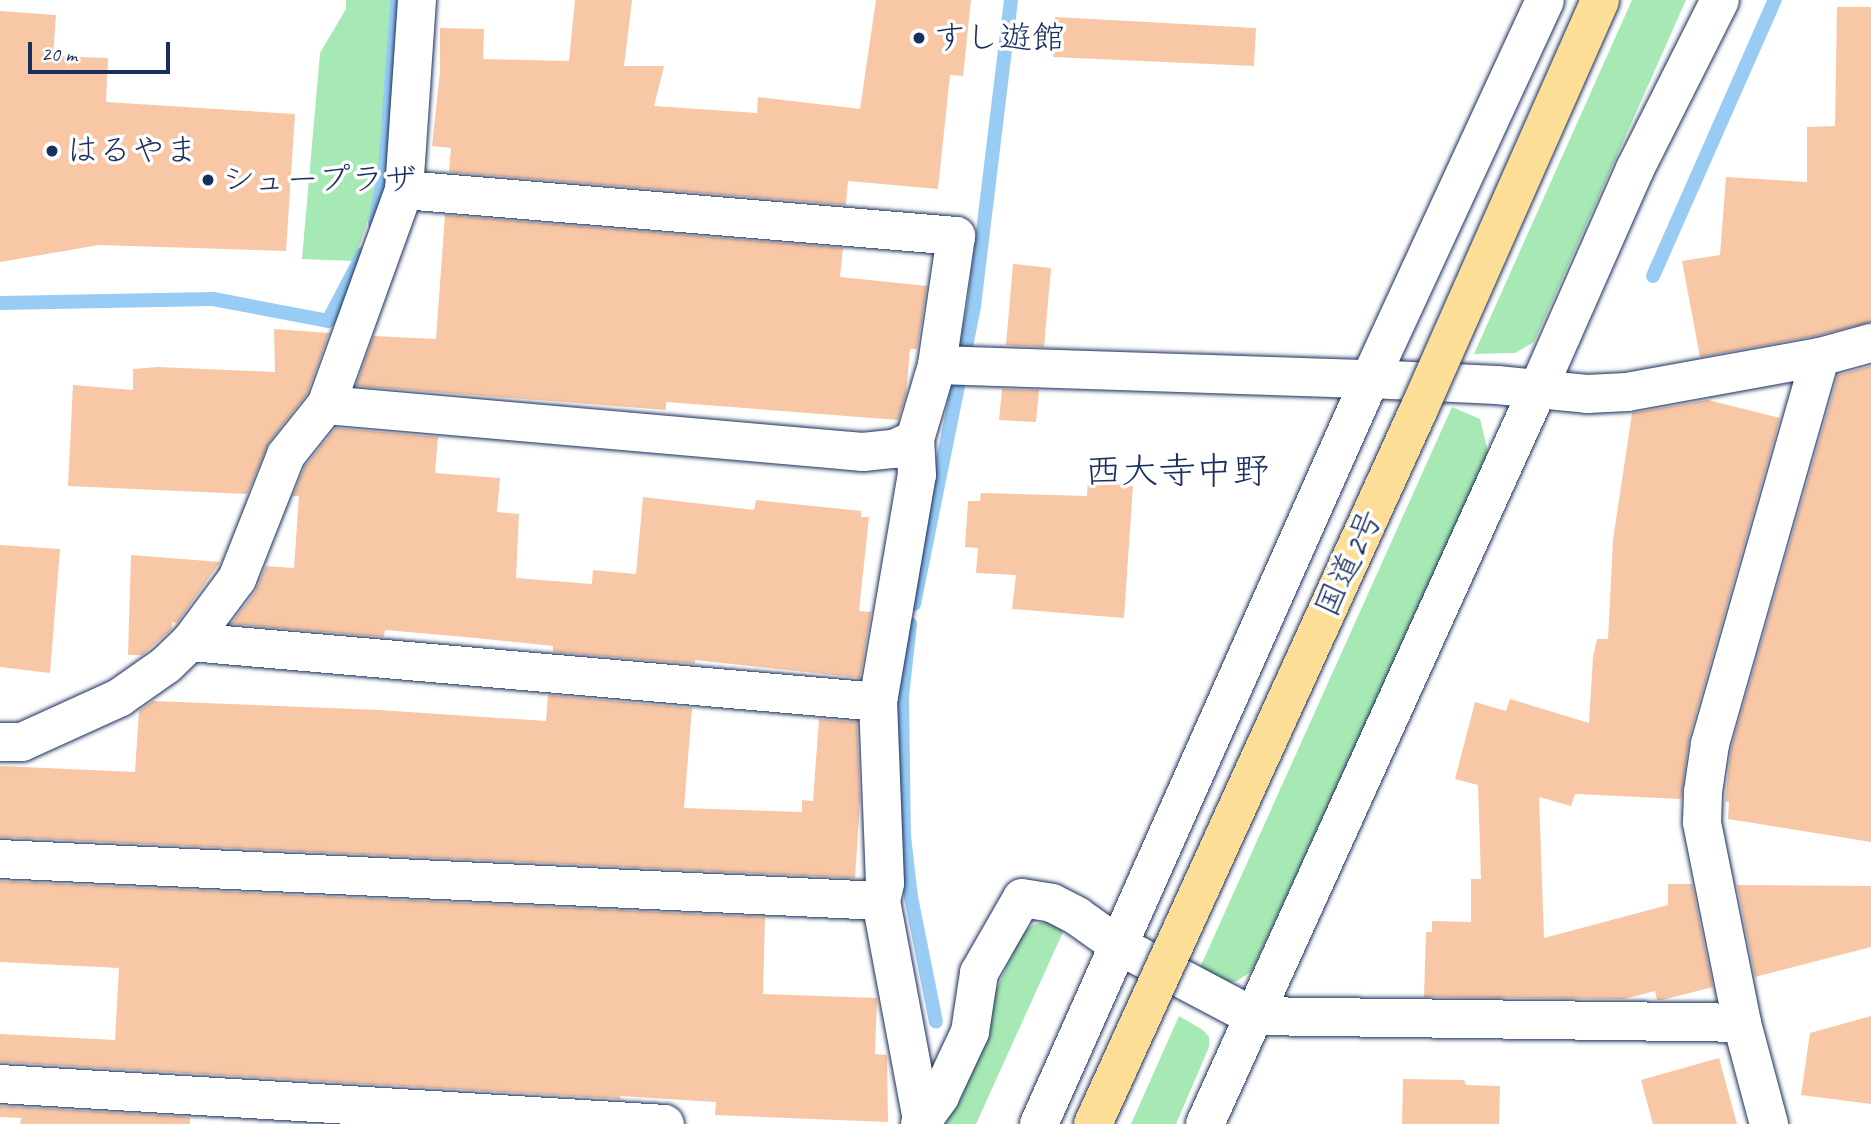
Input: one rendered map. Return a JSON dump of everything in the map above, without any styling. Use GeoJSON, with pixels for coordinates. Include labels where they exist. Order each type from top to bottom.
{"type":"FeatureCollection","features":[{"type":"Feature","properties":{"kind":"highway","name":"国道2号"},"geometry":{"type":"LineString","coordinates":[[1093,1124],[1419,409],[1600,0]]}},
{"type":"Feature","properties":{"kind":"street"},"geometry":{"type":"LineString","coordinates":[[0,742],[22,742],[119,698],[166,664],[190,642],[237,579],[286,455],[326,405],[404,190],[417,0]]}},
{"type":"Feature","properties":{"kind":"street"},"geometry":{"type":"LineString","coordinates":[[1039,1124],[1370,379],[1545,0]]}},
{"type":"Feature","properties":{"kind":"street"},"geometry":{"type":"LineString","coordinates":[[1205,1124],[1635,169],[1720,0]]}},
{"type":"Feature","properties":{"kind":"street"},"geometry":{"type":"LineString","coordinates":[[404,190],[956,236],[955,365],[915,439],[917,475],[878,702],[885,883],[881,901],[921,1122]]}},
{"type":"Feature","properties":{"kind":"street"},"geometry":{"type":"LineString","coordinates":[[955,365],[1370,379],[1587,394],[1627,392],[1820,356],[1871,343]]}},
{"type":"Feature","properties":{"kind":"street"},"geometry":{"type":"LineString","coordinates":[[1769,1124],[1742,1023],[1702,822],[1703,792],[1710,744],[1820,356]]}},
{"type":"Feature","properties":{"kind":"street"},"geometry":{"type":"LineString","coordinates":[[326,405],[863,452],[894,449],[915,439]]}},
{"type":"Feature","properties":{"kind":"street"},"geometry":{"type":"LineString","coordinates":[[190,642],[878,702]]}},
{"type":"Feature","properties":{"kind":"street"},"geometry":{"type":"LineString","coordinates":[[0,859],[881,901]]}},
{"type":"Feature","properties":{"kind":"street"},"geometry":{"type":"LineString","coordinates":[[921,1122],[940,1096],[970,1031],[979,973],[1022,898],[1052,904],[1077,916],[1118,945],[1252,1016],[1742,1023]]}},
{"type":"Feature","properties":{"kind":"street"},"geometry":{"type":"LineString","coordinates":[[0,1084],[665,1124]]}},
{"type":"Feature","properties":{"kind":"green space"},"geometry":{"type":"Polygon","coordinates":[[[346,0],[390,0],[377,194],[354,261],[302,259],[320,53],[346,9],[346,0]]]}},
{"type":"Feature","properties":{"kind":"green space"},"geometry":{"type":"Polygon","coordinates":[[[1632,0],[1686,0],[1534,342],[1515,353],[1474,354],[1632,0]]]}},
{"type":"Feature","properties":{"kind":"green space"},"geometry":{"type":"Polygon","coordinates":[[[1452,407],[1480,419],[1489,456],[1252,971],[1237,981],[1221,985],[1198,972],[1452,407]]]}},
{"type":"Feature","properties":{"kind":"green space"},"geometry":{"type":"Polygon","coordinates":[[[1046,922],[1060,924],[1063,932],[976,1124],[937,1124],[1020,937],[1032,925],[1046,922]]]}},
{"type":"Feature","properties":{"kind":"green space"},"geometry":{"type":"Polygon","coordinates":[[[1179,1016],[1203,1030],[1209,1037],[1209,1047],[1176,1124],[1131,1124],[1179,1016]]]}},
{"type":"Feature","properties":{"kind":"building"},"geometry":{"type":"Polygon","coordinates":[[[575,0],[632,0],[624,66],[664,66],[654,106],[757,113],[758,97],[860,109],[876,0],[971,0],[963,76],[950,75],[938,189],[848,181],[846,205],[449,172],[451,148],[432,146],[440,72],[440,28],[484,29],[483,59],[569,61],[575,0]]]}},
{"type":"Feature","properties":{"kind":"building"},"geometry":{"type":"Polygon","coordinates":[[[1837,7],[1871,7],[1871,322],[1815,336],[1700,357],[1682,261],[1720,255],[1726,177],[1807,182],[1807,127],[1835,126],[1837,7]]]}},
{"type":"Feature","properties":{"kind":"building"},"geometry":{"type":"Polygon","coordinates":[[[0,11],[56,15],[53,56],[108,58],[106,102],[295,114],[286,251],[99,245],[0,262],[0,11]]]}},
{"type":"Feature","properties":{"kind":"building"},"geometry":{"type":"Polygon","coordinates":[[[1055,17],[1256,28],[1254,66],[1053,57],[1055,17]]]}},
{"type":"Feature","properties":{"kind":"building"},"geometry":{"type":"Polygon","coordinates":[[[445,215],[843,248],[840,277],[927,286],[917,349],[910,349],[906,394],[898,420],[666,402],[666,410],[356,386],[374,336],[436,339],[445,215]]]}},
{"type":"Feature","properties":{"kind":"building"},"geometry":{"type":"Polygon","coordinates":[[[1013,264],[1051,268],[1044,347],[1006,345],[1013,264]]]}},
{"type":"Feature","properties":{"kind":"building"},"geometry":{"type":"Polygon","coordinates":[[[274,329],[329,333],[307,394],[269,442],[247,494],[68,486],[73,385],[133,390],[133,369],[158,367],[275,372],[274,329]]]}},
{"type":"Feature","properties":{"kind":"building"},"geometry":{"type":"Polygon","coordinates":[[[1871,366],[1871,842],[1728,819],[1729,802],[1725,801],[1731,749],[1838,375],[1871,366]]]}},
{"type":"Feature","properties":{"kind":"building"},"geometry":{"type":"Polygon","coordinates":[[[1002,389],[1039,390],[1036,422],[999,420],[1002,389]]]}},
{"type":"Feature","properties":{"kind":"building"},"geometry":{"type":"Polygon","coordinates":[[[1708,400],[1780,418],[1689,738],[1681,799],[1575,794],[1571,806],[1539,797],[1544,938],[1668,905],[1668,884],[1692,884],[1713,987],[1662,1000],[1657,1000],[1655,991],[1624,999],[1424,997],[1426,932],[1432,932],[1432,921],[1471,922],[1471,879],[1481,879],[1478,785],[1455,779],[1475,702],[1506,711],[1510,699],[1589,723],[1593,657],[1597,639],[1608,639],[1613,540],[1632,413],[1708,400]]]}},
{"type":"Feature","properties":{"kind":"building"},"geometry":{"type":"Polygon","coordinates":[[[336,428],[438,437],[435,473],[500,478],[497,512],[519,514],[516,578],[592,584],[593,570],[636,574],[643,497],[754,510],[756,500],[861,511],[861,517],[869,517],[859,611],[871,612],[860,678],[695,660],[695,664],[553,652],[553,646],[385,630],[384,637],[231,624],[255,592],[266,566],[294,568],[299,496],[293,496],[305,466],[336,428]]]}},
{"type":"Feature","properties":{"kind":"building"},"geometry":{"type":"Polygon","coordinates":[[[1088,481],[1133,486],[1124,618],[1012,609],[1016,575],[976,573],[978,548],[965,547],[968,501],[980,501],[981,493],[1087,496],[1088,481]]]}},
{"type":"Feature","properties":{"kind":"building"},"geometry":{"type":"Polygon","coordinates":[[[0,545],[60,549],[50,673],[0,667],[0,545]]]}},
{"type":"Feature","properties":{"kind":"building"},"geometry":{"type":"Polygon","coordinates":[[[131,555],[220,562],[177,623],[172,622],[172,629],[142,655],[128,655],[131,555]]]}},
{"type":"Feature","properties":{"kind":"building"},"geometry":{"type":"Polygon","coordinates":[[[548,695],[692,708],[684,808],[802,812],[802,800],[813,801],[819,719],[857,722],[860,801],[855,878],[0,837],[0,766],[135,772],[139,711],[153,701],[379,710],[546,721],[548,695]]]}},
{"type":"Feature","properties":{"kind":"building"},"geometry":{"type":"Polygon","coordinates":[[[0,881],[765,917],[763,994],[877,998],[875,1054],[887,1055],[888,1122],[715,1115],[716,1102],[620,1096],[620,1099],[0,1062],[0,1034],[115,1040],[119,968],[0,962],[0,881]]]}},
{"type":"Feature","properties":{"kind":"building"},"geometry":{"type":"Polygon","coordinates":[[[1737,885],[1871,886],[1871,947],[1755,977],[1737,885]]]}},
{"type":"Feature","properties":{"kind":"building"},"geometry":{"type":"Polygon","coordinates":[[[1871,1016],[1871,1104],[1801,1095],[1810,1033],[1871,1016]]]}},
{"type":"Feature","properties":{"kind":"building"},"geometry":{"type":"Polygon","coordinates":[[[1719,1058],[1737,1124],[1653,1124],[1641,1080],[1719,1058]]]}},
{"type":"Feature","properties":{"kind":"building"},"geometry":{"type":"Polygon","coordinates":[[[1403,1079],[1464,1080],[1466,1085],[1500,1086],[1499,1124],[1402,1124],[1403,1079]]]}},
{"type":"Feature","properties":{"kind":"building"},"geometry":{"type":"Polygon","coordinates":[[[0,1106],[190,1117],[190,1124],[20,1124],[21,1118],[0,1117],[0,1106]]]}},
{"type":"Feature","properties":{"kind":"waterway"},"geometry":{"type":"LineString","coordinates":[[375,223],[385,171],[397,0]]}},
{"type":"Feature","properties":{"kind":"waterway"},"geometry":{"type":"LineString","coordinates":[[914,604],[974,306],[1011,0]]}},
{"type":"Feature","properties":{"kind":"waterway"},"geometry":{"type":"LineString","coordinates":[[1653,276],[1775,0]]}},
{"type":"Feature","properties":{"kind":"waterway"},"geometry":{"type":"LineString","coordinates":[[0,303],[213,299],[328,321],[363,254]]}},
{"type":"Feature","properties":{"kind":"waterway"},"geometry":{"type":"LineString","coordinates":[[910,624],[902,697],[904,836],[911,897],[936,1022]]}},
{"type":"Feature","properties":{"kind":"place","name":"すし遊館"},"geometry":{"type":"Point","coordinates":[919,38]}},
{"type":"Feature","properties":{"kind":"place","name":"はるやま"},"geometry":{"type":"Point","coordinates":[52,151]}},
{"type":"Feature","properties":{"kind":"place","name":"シュープラザ"},"geometry":{"type":"Point","coordinates":[208,180]}},
{"type":"Feature","properties":{"kind":"district","name":"西大寺中野"},"geometry":{"type":"Point","coordinates":[1177,471]}}]}
